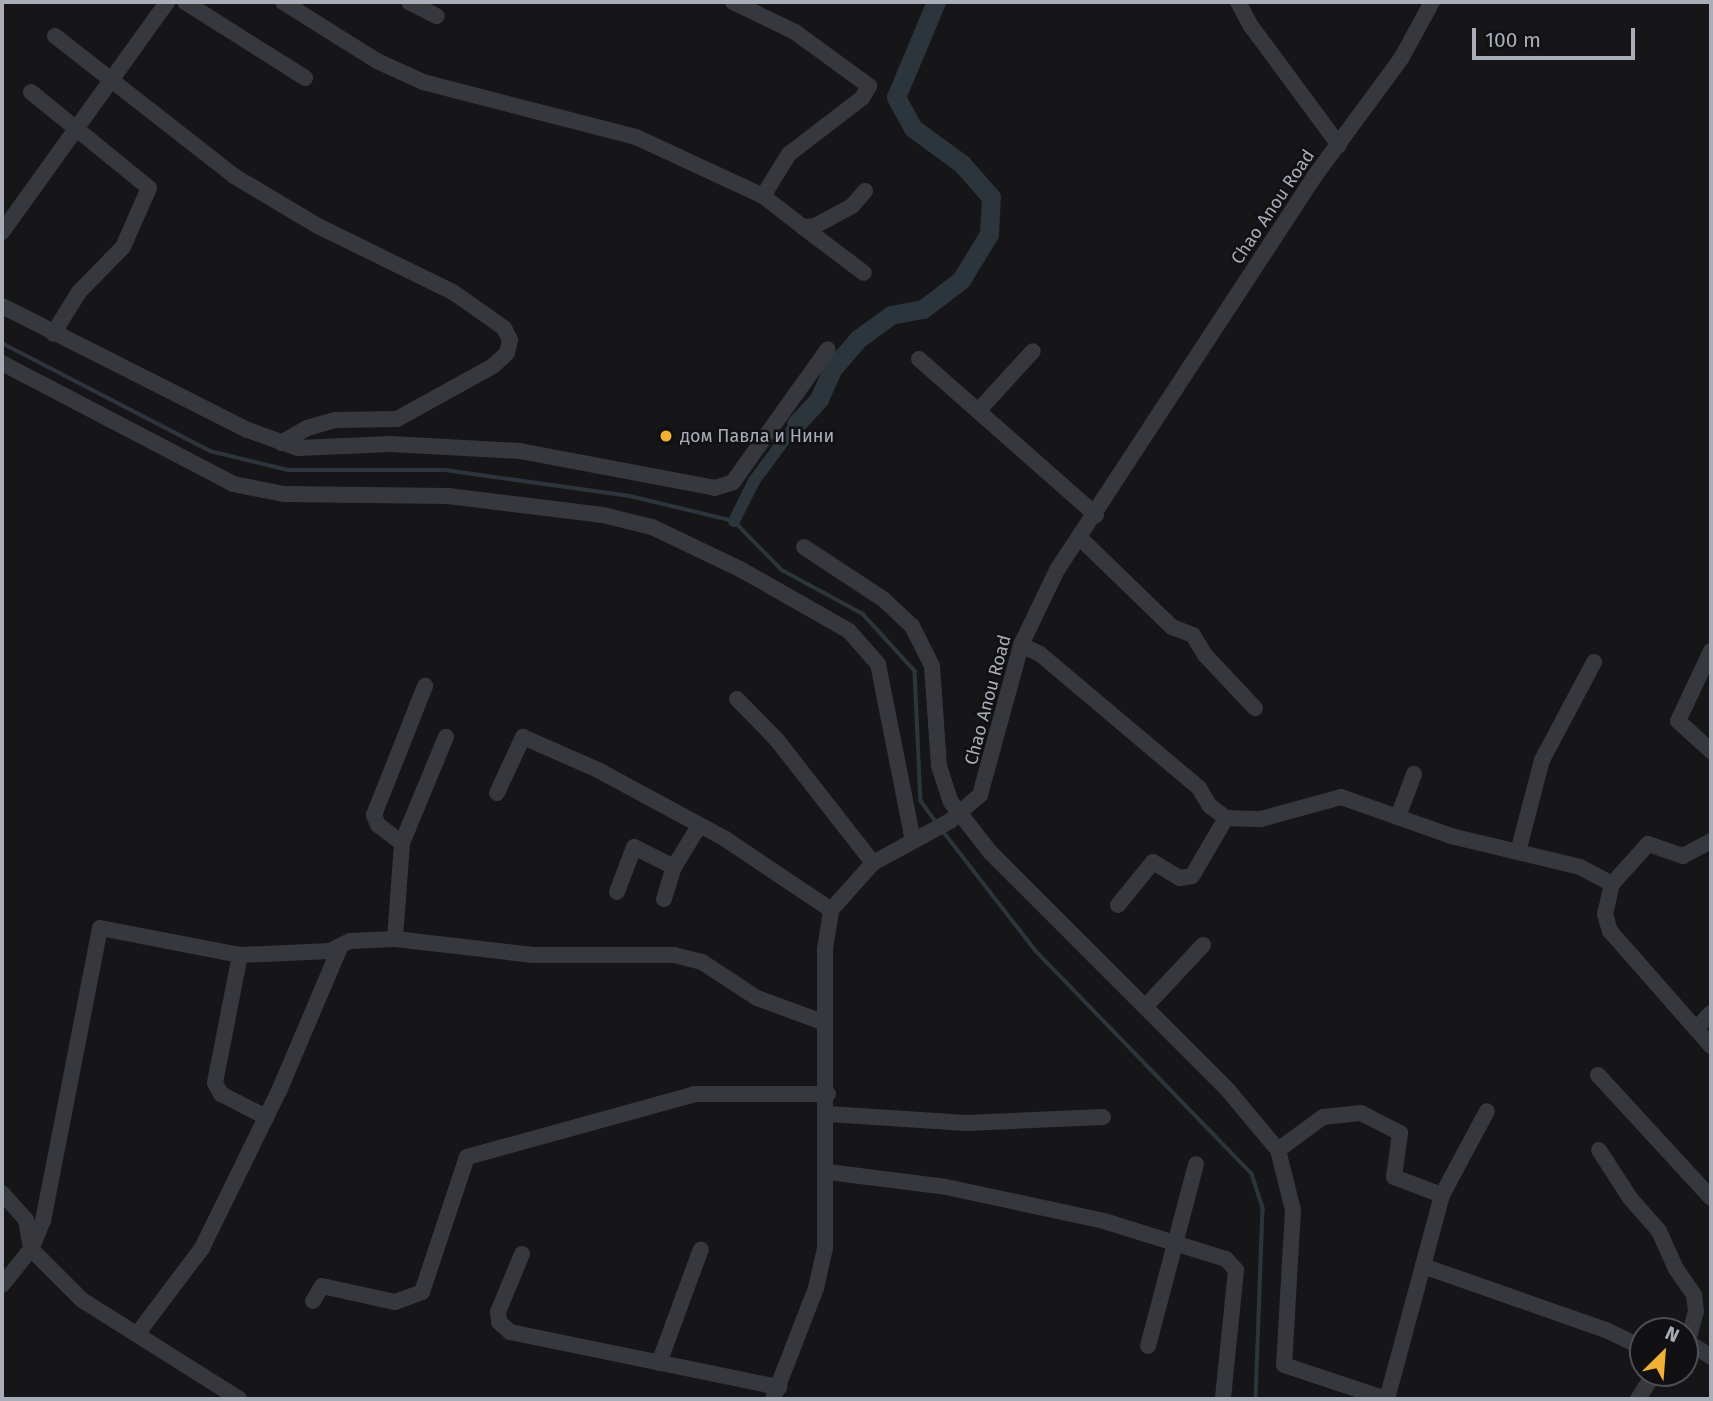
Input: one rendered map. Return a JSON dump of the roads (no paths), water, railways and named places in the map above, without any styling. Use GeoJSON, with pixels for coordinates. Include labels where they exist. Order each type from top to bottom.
{"type":"FeatureCollection","features":[{"type":"Feature","properties":{"kind":"street"},"geometry":{"type":"LineString","coordinates":[[2,232],[113,81],[167,2]]}},
{"type":"Feature","properties":{"kind":"street"},"geometry":{"type":"LineString","coordinates":[[186,2],[305,78]]}},
{"type":"Feature","properties":{"kind":"street"},"geometry":{"type":"LineString","coordinates":[[283,2],[301,6],[377,61],[423,82],[636,137],[763,196],[864,273]]}},
{"type":"Feature","properties":{"kind":"street"},"geometry":{"type":"LineString","coordinates":[[408,2],[436,16]]}},
{"type":"Feature","properties":{"kind":"street"},"geometry":{"type":"LineString","coordinates":[[733,2],[795,32],[869,86],[862,99],[789,154],[763,196]]}},
{"type":"Feature","properties":{"kind":"street"},"geometry":{"type":"LineString","coordinates":[[1238,2],[1251,26],[1339,145]]}},
{"type":"Feature","properties":{"kind":"street","name":"Chao Anou Road"},"geometry":{"type":"LineString","coordinates":[[831,910],[873,863],[955,817],[979,795],[987,778],[1021,645],[1057,570],[1096,515],[1291,212],[1402,57],[1432,2]]}},
{"type":"Feature","properties":{"kind":"street"},"geometry":{"type":"LineString","coordinates":[[54,36],[246,183],[318,226],[453,292],[504,328],[510,340],[507,353],[493,366],[397,419],[335,420],[307,428],[281,443]]}},
{"type":"Feature","properties":{"kind":"street"},"geometry":{"type":"LineString","coordinates":[[31,92],[149,188],[123,247],[79,292],[53,334]]}},
{"type":"Feature","properties":{"kind":"street"},"geometry":{"type":"LineString","coordinates":[[803,227],[815,226],[852,206],[865,191]]}},
{"type":"Feature","properties":{"kind":"street"},"geometry":{"type":"LineString","coordinates":[[2,306],[53,334],[281,443],[298,448],[391,444],[520,451],[695,485],[726,486],[733,482],[828,349]]}},
{"type":"Feature","properties":{"kind":"street"},"geometry":{"type":"LineString","coordinates":[[978,411],[1033,351]]}},
{"type":"Feature","properties":{"kind":"street"},"geometry":{"type":"LineString","coordinates":[[919,359],[1096,515]]}},
{"type":"Feature","properties":{"kind":"street"},"geometry":{"type":"LineString","coordinates":[[2,363],[183,460],[243,486],[332,498],[448,496],[603,515],[652,527],[740,569],[849,631],[878,664],[913,841]]}},
{"type":"Feature","properties":{"kind":"street"},"geometry":{"type":"LineString","coordinates":[[1080,538],[1172,627],[1193,635],[1205,655],[1255,708]]}},
{"type":"Feature","properties":{"kind":"street"},"geometry":{"type":"LineString","coordinates":[[804,547],[883,599],[912,626],[932,666],[944,792],[955,817],[1227,1089],[1278,1150],[1293,1210],[1284,1365],[1387,1399],[1442,1195],[1487,1111]]}},
{"type":"Feature","properties":{"kind":"street"},"geometry":{"type":"LineString","coordinates":[[1021,645],[1050,662],[1199,788],[1210,806],[1226,818],[1261,819],[1335,797],[1451,836],[1580,867],[1612,884]]}},
{"type":"Feature","properties":{"kind":"street"},"geometry":{"type":"LineString","coordinates":[[1711,651],[1678,721],[1711,751]]}},
{"type":"Feature","properties":{"kind":"street"},"geometry":{"type":"LineString","coordinates":[[1518,852],[1542,760],[1594,662]]}},
{"type":"Feature","properties":{"kind":"street"},"geometry":{"type":"LineString","coordinates":[[402,843],[378,825],[374,815],[425,686]]}},
{"type":"Feature","properties":{"kind":"street"},"geometry":{"type":"LineString","coordinates":[[737,699],[777,740],[873,863]]}},
{"type":"Feature","properties":{"kind":"street"},"geometry":{"type":"LineString","coordinates":[[395,939],[402,843],[446,737]]}},
{"type":"Feature","properties":{"kind":"street"},"geometry":{"type":"LineString","coordinates":[[498,793],[523,737],[598,770],[699,826],[831,910],[826,938],[825,1023],[828,1172],[820,1272],[776,1393],[502,1327],[498,1312],[522,1254]]}},
{"type":"Feature","properties":{"kind":"street"},"geometry":{"type":"LineString","coordinates":[[1398,817],[1415,774]]}},
{"type":"Feature","properties":{"kind":"street"},"geometry":{"type":"LineString","coordinates":[[1118,905],[1153,862],[1180,878],[1192,876],[1226,818]]}},
{"type":"Feature","properties":{"kind":"street"},"geometry":{"type":"LineString","coordinates":[[664,899],[674,867],[699,826]]}},
{"type":"Feature","properties":{"kind":"street"},"geometry":{"type":"LineString","coordinates":[[1711,841],[1683,856],[1648,844],[1612,884],[1605,914],[1610,931],[1711,1046]]}},
{"type":"Feature","properties":{"kind":"street"},"geometry":{"type":"LineString","coordinates":[[617,892],[634,847],[674,867]]}},
{"type":"Feature","properties":{"kind":"street"},"geometry":{"type":"LineString","coordinates":[[2,1285],[30,1250],[43,1221],[97,931],[104,927],[240,955],[285,956],[340,947],[351,941],[395,939],[533,955],[690,958],[717,969],[757,998],[825,1023]]}},
{"type":"Feature","properties":{"kind":"street"},"geometry":{"type":"LineString","coordinates":[[1145,1007],[1203,945]]}},
{"type":"Feature","properties":{"kind":"street"},"geometry":{"type":"LineString","coordinates":[[138,1333],[202,1248],[266,1117],[340,947]]}},
{"type":"Feature","properties":{"kind":"street"},"geometry":{"type":"LineString","coordinates":[[240,955],[215,1083],[221,1094],[266,1117]]}},
{"type":"Feature","properties":{"kind":"street"},"geometry":{"type":"LineString","coordinates":[[1696,1029],[1711,1013]]}},
{"type":"Feature","properties":{"kind":"street"},"geometry":{"type":"LineString","coordinates":[[1598,1074],[1711,1198]]}},
{"type":"Feature","properties":{"kind":"street"},"geometry":{"type":"LineString","coordinates":[[313,1301],[322,1286],[395,1302],[422,1292],[467,1157],[695,1094],[828,1094]]}},
{"type":"Feature","properties":{"kind":"street"},"geometry":{"type":"LineString","coordinates":[[1278,1150],[1323,1117],[1360,1113],[1401,1133],[1395,1177],[1442,1195]]}},
{"type":"Feature","properties":{"kind":"street"},"geometry":{"type":"LineString","coordinates":[[828,1114],[967,1123],[1103,1117]]}},
{"type":"Feature","properties":{"kind":"street"},"geometry":{"type":"LineString","coordinates":[[1599,1150],[1630,1198],[1659,1231],[1676,1269],[1694,1295],[1694,1317]]}},
{"type":"Feature","properties":{"kind":"street"},"geometry":{"type":"LineString","coordinates":[[1148,1346],[1196,1164]]}},
{"type":"Feature","properties":{"kind":"street"},"geometry":{"type":"LineString","coordinates":[[828,1172],[946,1187],[1176,1241],[1226,1259],[1236,1270],[1223,1399]]}},
{"type":"Feature","properties":{"kind":"street"},"geometry":{"type":"LineString","coordinates":[[2,1193],[26,1220],[30,1250],[82,1300],[239,1399]]}},
{"type":"Feature","properties":{"kind":"street"},"geometry":{"type":"LineString","coordinates":[[659,1363],[701,1249]]}},
{"type":"Feature","properties":{"kind":"street"},"geometry":{"type":"LineString","coordinates":[[1423,1266],[1606,1330],[1629,1341]]}},
{"type":"Feature","properties":{"kind":"waterway"},"geometry":{"type":"LineString","coordinates":[[796,424],[819,399],[833,368],[858,339],[891,315],[923,309],[961,280],[989,234],[991,197],[962,164],[913,128],[896,97],[936,2]]}},
{"type":"Feature","properties":{"kind":"waterway"},"geometry":{"type":"LineString","coordinates":[[2,343],[210,451],[288,470],[445,470],[630,496],[734,521],[782,570],[863,614],[915,671],[921,801],[936,822]]}},
{"type":"Feature","properties":{"kind":"waterway"},"geometry":{"type":"LineString","coordinates":[[734,521],[754,481],[796,424]]}},
{"type":"Feature","properties":{"kind":"waterway"},"geometry":{"type":"LineString","coordinates":[[943,831],[1036,951],[1252,1174],[1263,1208],[1256,1399]]}},
{"type":"Feature","properties":{"kind":"place","name":"дом Павла и Нини"},"geometry":{"type":"Point","coordinates":[666,436]}}]}
